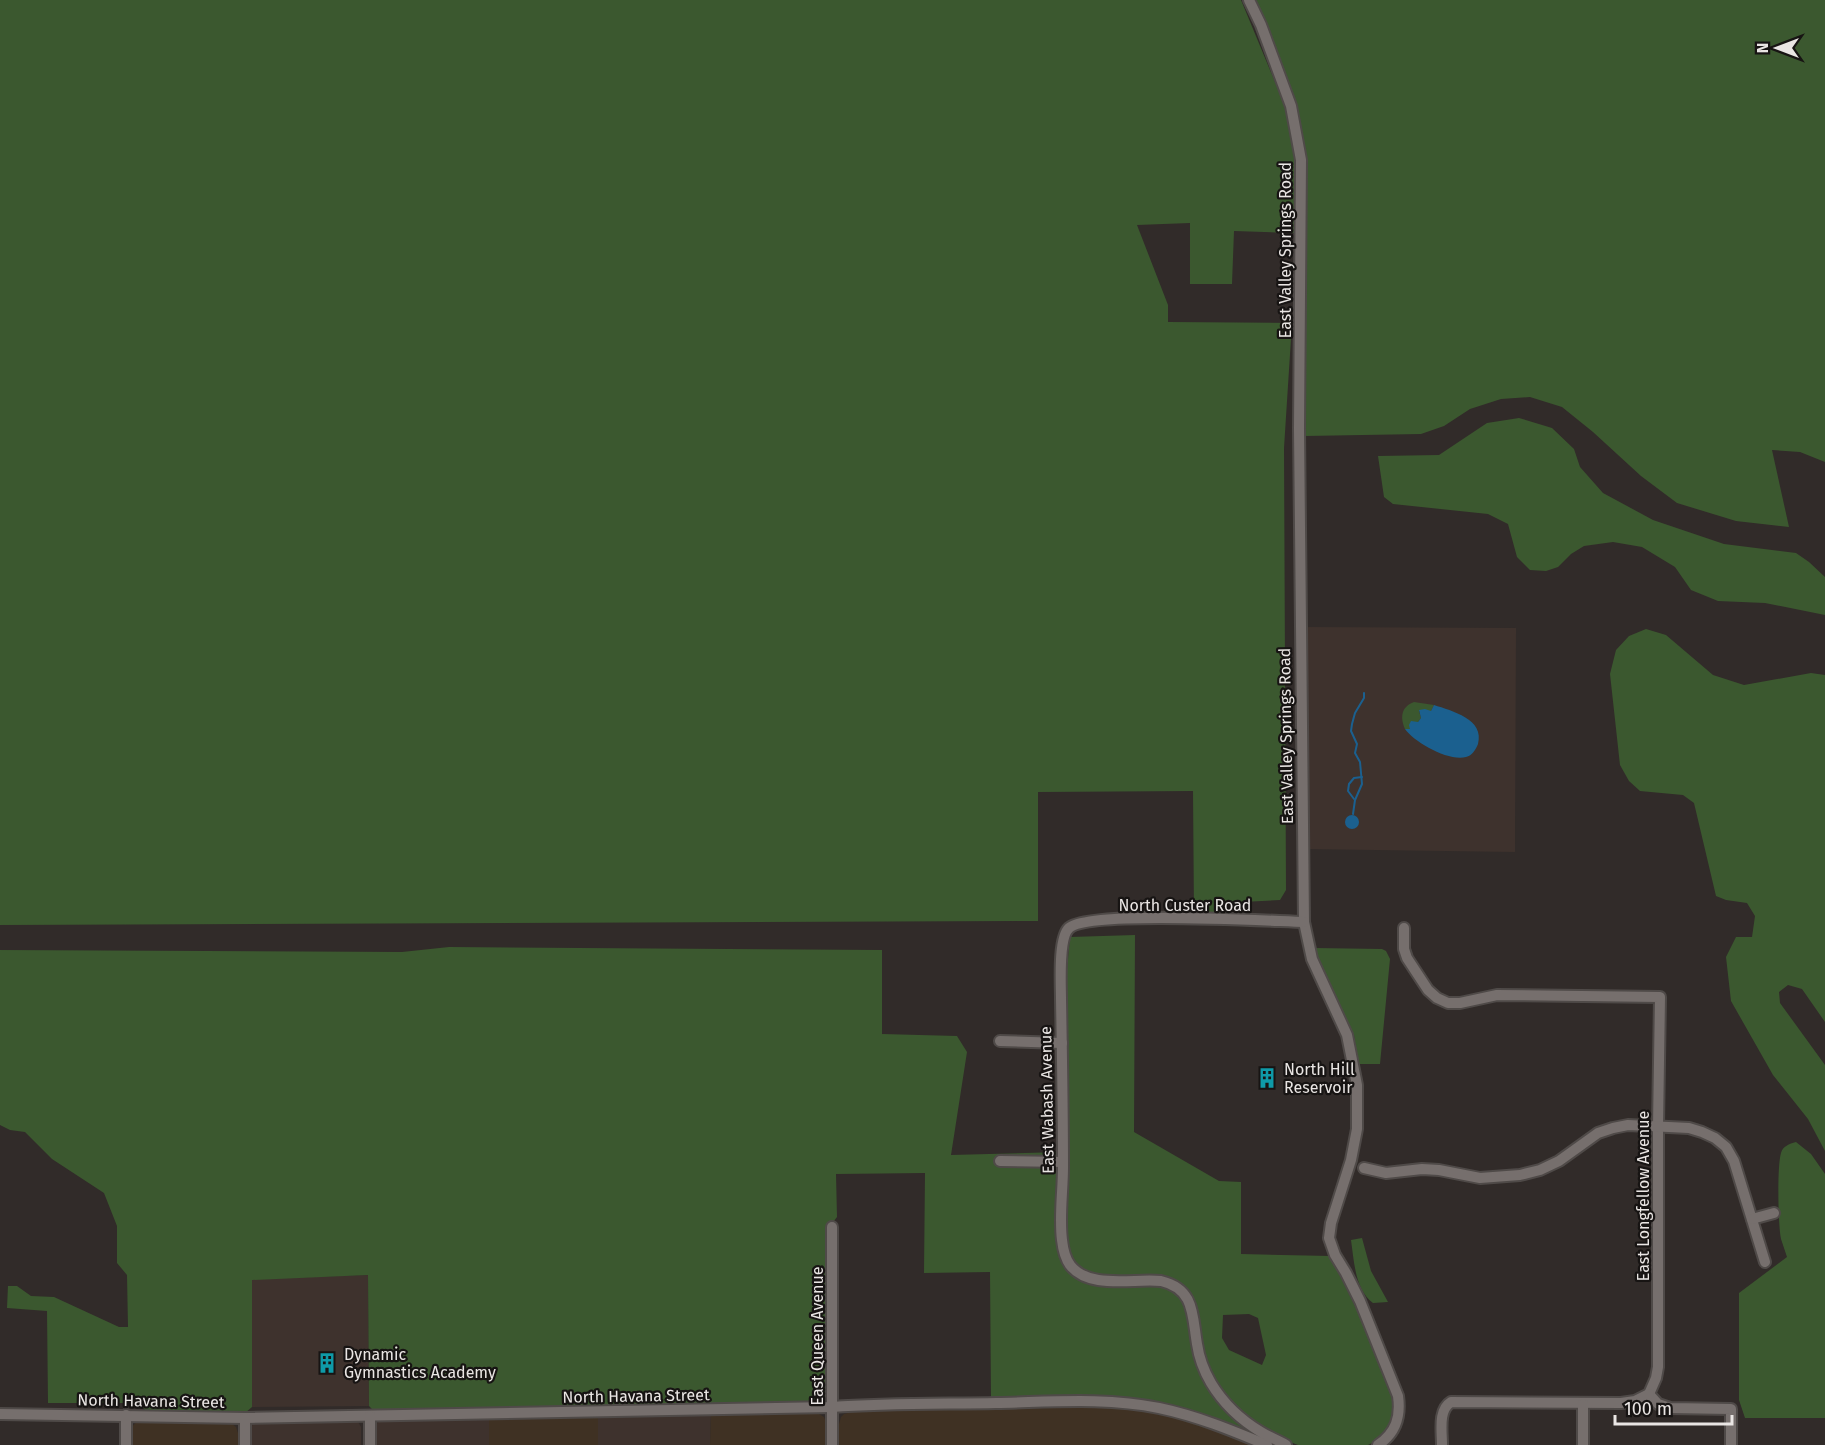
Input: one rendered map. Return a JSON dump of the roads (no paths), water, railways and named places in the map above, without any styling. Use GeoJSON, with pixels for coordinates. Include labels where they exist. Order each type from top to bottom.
{"type":"FeatureCollection","features":[{"type":"Feature","properties":{"kind":"street","name":"East Valley Springs Road"},"geometry":{"type":"LineString","coordinates":[[1249,0],[1261,25],[1291,106],[1301,160],[1299,436],[1304,922],[1312,959],[1347,1035],[1357,1084],[1357,1129],[1351,1160],[1331,1223],[1329,1238],[1335,1255],[1360,1301],[1398,1396],[1398,1422],[1390,1435],[1378,1445]]}},
{"type":"Feature","properties":{"kind":"street","name":"North Custer Road"},"geometry":{"type":"LineString","coordinates":[[1068,929],[1081,923],[1165,917],[1304,922]]}},
{"type":"Feature","properties":{"kind":"street","name":"East Longfellow Avenue"},"geometry":{"type":"LineString","coordinates":[[1404,928],[1404,949],[1407,958],[1428,990],[1437,998],[1448,1003],[1460,1003],[1497,995],[1660,997],[1658,1367],[1649,1394]]}},
{"type":"Feature","properties":{"kind":"street","name":"East Wabash Avenue"},"geometry":{"type":"LineString","coordinates":[[1068,929],[1064,937],[1061,964],[1062,1243],[1065,1255],[1073,1269],[1095,1280],[1161,1281],[1181,1290],[1189,1300],[1202,1365],[1217,1393],[1244,1421],[1286,1445]]}},
{"type":"Feature","properties":{"kind":"street"},"geometry":{"type":"LineString","coordinates":[[1000,1041],[1062,1042]]}},
{"type":"Feature","properties":{"kind":"street"},"geometry":{"type":"LineString","coordinates":[[1364,1168],[1386,1173],[1422,1169],[1480,1178],[1520,1175],[1540,1170],[1559,1161],[1598,1133],[1613,1128],[1628,1125],[1689,1128],[1715,1138],[1726,1147],[1734,1161],[1765,1262]]}},
{"type":"Feature","properties":{"kind":"street"},"geometry":{"type":"LineString","coordinates":[[1000,1161],[1063,1162]]}},
{"type":"Feature","properties":{"kind":"street"},"geometry":{"type":"LineString","coordinates":[[1752,1219],[1774,1213]]}},
{"type":"Feature","properties":{"kind":"street","name":"East Queen Avenue"},"geometry":{"type":"LineString","coordinates":[[832,1227],[832,1445]]}},
{"type":"Feature","properties":{"kind":"street"},"geometry":{"type":"LineString","coordinates":[[1442,1445],[1442,1412],[1451,1402],[1621,1403],[1635,1401],[1649,1394],[1658,1404],[1670,1408],[1731,1409],[1731,1445]]}},
{"type":"Feature","properties":{"kind":"street","name":"North Havana Street"},"geometry":{"type":"LineString","coordinates":[[0,1414],[245,1418],[1074,1401],[1122,1403],[1160,1408],[1193,1416],[1267,1445]]}},
{"type":"Feature","properties":{"kind":"street"},"geometry":{"type":"LineString","coordinates":[[1583,1404],[1583,1445]]}},
{"type":"Feature","properties":{"kind":"street"},"geometry":{"type":"LineString","coordinates":[[126,1415],[126,1445]]}},
{"type":"Feature","properties":{"kind":"street"},"geometry":{"type":"LineString","coordinates":[[370,1416],[370,1445]]}},
{"type":"Feature","properties":{"kind":"street"},"geometry":{"type":"LineString","coordinates":[[245,1418],[245,1445]]}},
{"type":"Feature","properties":{"kind":"water"},"geometry":{"type":"Polygon","coordinates":[[[1434,705],[1465,717],[1477,728],[1478,744],[1470,755],[1459,758],[1442,754],[1416,740],[1405,729],[1410,729],[1411,721],[1418,722],[1421,718],[1419,710],[1431,711],[1434,705]]]}},
{"type":"Feature","properties":{"kind":"water"},"geometry":{"type":"Polygon","coordinates":[[[1352,815],[1357,817],[1359,822],[1357,827],[1352,829],[1347,827],[1345,822],[1347,817],[1352,815]]]}},
{"type":"Feature","properties":{"kind":"waterway"},"geometry":{"type":"LineString","coordinates":[[1353,814],[1355,800],[1362,784],[1360,762],[1355,753],[1357,744],[1351,731],[1355,713],[1364,698],[1364,693]]}},
{"type":"Feature","properties":{"kind":"waterway"},"geometry":{"type":"LineString","coordinates":[[1354,799],[1348,791],[1349,784],[1354,778],[1362,777]]}},
{"type":"Feature","properties":{"kind":"place","name":"North Hill Reservoir"},"geometry":{"type":"Point","coordinates":[1267,1078]}},
{"type":"Feature","properties":{"kind":"place","name":"Dynamic Gymnastics Academy"},"geometry":{"type":"Point","coordinates":[327,1363]}}]}
